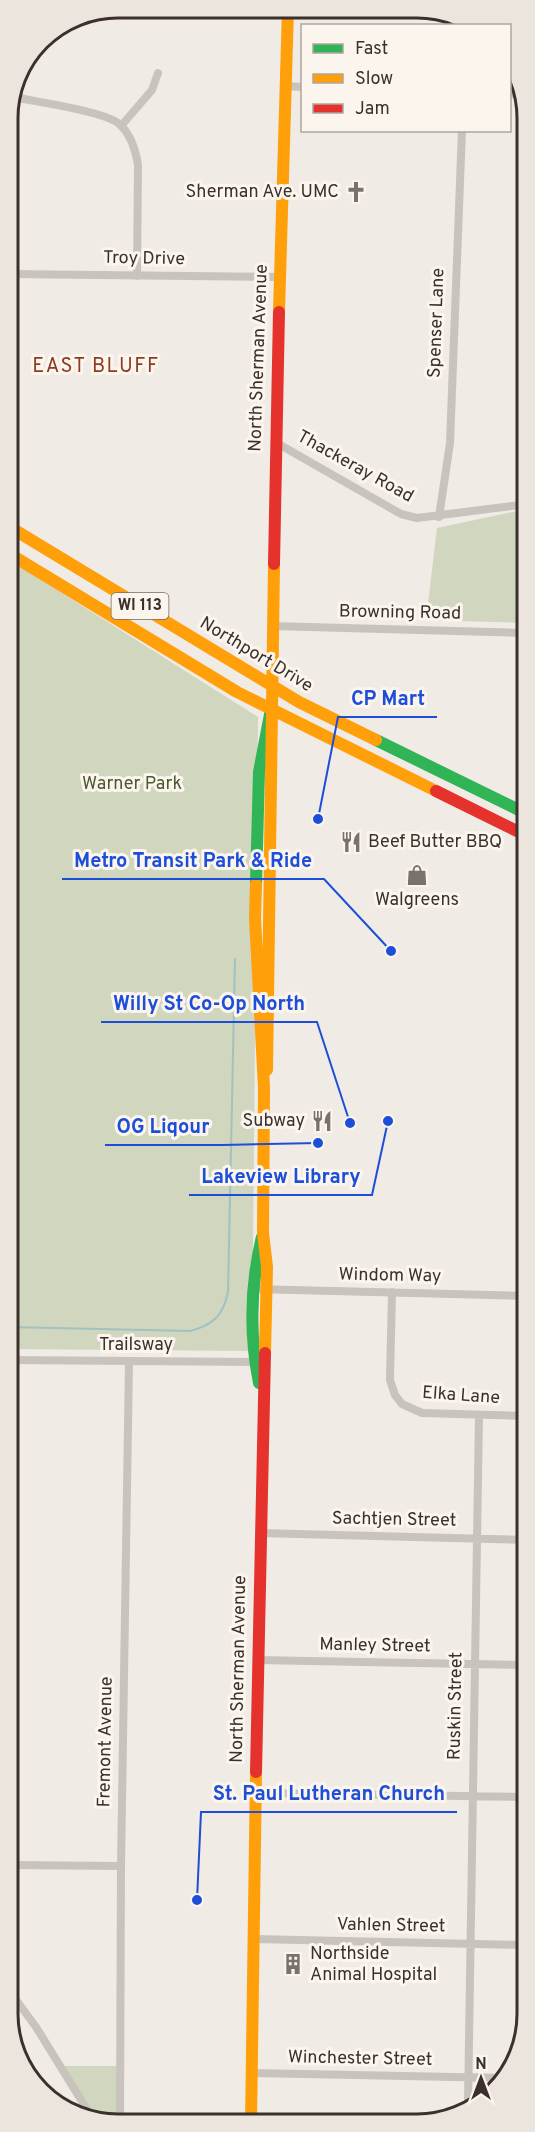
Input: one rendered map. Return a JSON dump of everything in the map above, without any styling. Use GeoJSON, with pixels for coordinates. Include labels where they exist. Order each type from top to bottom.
{"type":"FeatureCollection","features":[{"type":"Feature","properties":{"kind":"street","name":"North Sherman Avenue"},"geometry":{"type":"LineString","coordinates":[[259,1362],[267,1289],[263,1233],[264,1088],[255,949],[256,863],[259,772],[271,709],[275,442],[288,18]]}},
{"type":"Feature","properties":{"kind":"street"},"geometry":{"type":"LineString","coordinates":[[121,126],[152,90],[158,73]]}},
{"type":"Feature","properties":{"kind":"street"},"geometry":{"type":"LineString","coordinates":[[285,86],[301,87]]}},
{"type":"Feature","properties":{"kind":"street"},"geometry":{"type":"LineString","coordinates":[[20,98],[98,116],[121,126],[135,150],[138,165],[137,276]]}},
{"type":"Feature","properties":{"kind":"street","name":"Spenser Lane"},"geometry":{"type":"LineString","coordinates":[[439,517],[450,443],[462,132]]}},
{"type":"Feature","properties":{"kind":"street","name":"Troy Drive"},"geometry":{"type":"LineString","coordinates":[[18,274],[279,277]]}},
{"type":"Feature","properties":{"kind":"street","name":"Thackeray Road"},"geometry":{"type":"LineString","coordinates":[[275,442],[401,514],[417,518],[439,517],[517,505]]}},
{"type":"Feature","properties":{"kind":"street","name":"Northport Drive"},"geometry":{"type":"LineString","coordinates":[[18,532],[271,686],[405,756],[517,809]]}},
{"type":"Feature","properties":{"kind":"street","name":"Northport Drive"},"geometry":{"type":"LineString","coordinates":[[18,559],[203,672],[271,709],[517,831]]}},
{"type":"Feature","properties":{"kind":"street","name":"Browning Road"},"geometry":{"type":"LineString","coordinates":[[272,626],[517,633]]}},
{"type":"Feature","properties":{"kind":"street"},"geometry":{"type":"LineString","coordinates":[[501,823],[517,821]]}},
{"type":"Feature","properties":{"kind":"street","name":"North Sherman Avenue"},"geometry":{"type":"LineString","coordinates":[[251,2114],[262,1396],[253,1289],[263,1233]]}},
{"type":"Feature","properties":{"kind":"street","name":"Windom Way"},"geometry":{"type":"LineString","coordinates":[[253,1289],[517,1296]]}},
{"type":"Feature","properties":{"kind":"street","name":"Elka Lane"},"geometry":{"type":"LineString","coordinates":[[392,1292],[390,1380],[395,1395],[414,1411],[517,1416]]}},
{"type":"Feature","properties":{"kind":"street","name":"Trailsway"},"geometry":{"type":"LineString","coordinates":[[18,1360],[259,1362]]}},
{"type":"Feature","properties":{"kind":"street","name":"Fremont Avenue"},"geometry":{"type":"LineString","coordinates":[[120,2114],[121,1866],[129,1362]]}},
{"type":"Feature","properties":{"kind":"street","name":"Ruskin Street"},"geometry":{"type":"LineString","coordinates":[[468,2100],[473,1664],[479,1415]]}},
{"type":"Feature","properties":{"kind":"street","name":"Sachtjen Street"},"geometry":{"type":"LineString","coordinates":[[259,1533],[517,1540]]}},
{"type":"Feature","properties":{"kind":"street","name":"Manley Street"},"geometry":{"type":"LineString","coordinates":[[257,1660],[517,1665]]}},
{"type":"Feature","properties":{"kind":"street"},"geometry":{"type":"LineString","coordinates":[[256,1792],[517,1797]]}},
{"type":"Feature","properties":{"kind":"street"},"geometry":{"type":"LineString","coordinates":[[18,1865],[121,1866]]}},
{"type":"Feature","properties":{"kind":"street","name":"Vahlen Street"},"geometry":{"type":"LineString","coordinates":[[254,1939],[517,1945]]}},
{"type":"Feature","properties":{"kind":"street"},"geometry":{"type":"LineString","coordinates":[[18,2002],[87,2109]]}},
{"type":"Feature","properties":{"kind":"street","name":"Winchester Street"},"geometry":{"type":"LineString","coordinates":[[252,2073],[494,2078]]}},
{"type":"Feature","properties":{"kind":"green space"},"geometry":{"type":"Polygon","coordinates":[[[517,511],[517,623],[426,620],[437,528],[517,511]]]}},
{"type":"Feature","properties":{"kind":"green space","name":"Warner Park"},"geometry":{"type":"Polygon","coordinates":[[[18,565],[258,717],[252,1351],[18,1349],[18,565]]]}},
{"type":"Feature","properties":{"kind":"green space"},"geometry":{"type":"Polygon","coordinates":[[[61,2066],[120,2066],[120,2114],[88,2110],[61,2066]]]}},
{"type":"Feature","properties":{"kind":"waterway"},"geometry":{"type":"LineString","coordinates":[[18,1327],[190,1331],[205,1326],[220,1313],[228,1292],[235,959]]}},
{"type":"Feature","properties":{"kind":"traffic: fast"},"geometry":{"type":"LineString","coordinates":[[256,884],[259,772],[271,709]]}},
{"type":"Feature","properties":{"kind":"traffic: fast"},"geometry":{"type":"LineString","coordinates":[[376,740],[517,809]]}},
{"type":"Feature","properties":{"kind":"traffic: fast"},"geometry":{"type":"LineString","coordinates":[[259,1383],[252,1310],[255,1273],[262,1237]]}},
{"type":"Feature","properties":{"kind":"traffic: slow"},"geometry":{"type":"LineString","coordinates":[[279,312],[288,18]]}},
{"type":"Feature","properties":{"kind":"traffic: slow"},"geometry":{"type":"LineString","coordinates":[[18,532],[299,702],[376,740]]}},
{"type":"Feature","properties":{"kind":"traffic: slow"},"geometry":{"type":"LineString","coordinates":[[18,559],[237,692],[436,791]]}},
{"type":"Feature","properties":{"kind":"traffic: slow"},"geometry":{"type":"LineString","coordinates":[[267,1070],[274,564]]}},
{"type":"Feature","properties":{"kind":"traffic: slow"},"geometry":{"type":"LineString","coordinates":[[256,884],[255,918],[264,1088],[263,1233],[267,1267],[265,1353]]}},
{"type":"Feature","properties":{"kind":"traffic: slow"},"geometry":{"type":"LineString","coordinates":[[251,2114],[256,1772]]}},
{"type":"Feature","properties":{"kind":"traffic: jam"},"geometry":{"type":"LineString","coordinates":[[274,564],[279,312]]}},
{"type":"Feature","properties":{"kind":"traffic: jam"},"geometry":{"type":"LineString","coordinates":[[436,791],[517,831]]}},
{"type":"Feature","properties":{"kind":"traffic: jam"},"geometry":{"type":"LineString","coordinates":[[256,1772],[265,1353]]}},
{"type":"Feature","properties":{"kind":"place","name":"Sherman Ave. UMC"},"geometry":{"type":"Point","coordinates":[356,192]}},
{"type":"Feature","properties":{"kind":"place","name":"CP Mart"},"geometry":{"type":"Point","coordinates":[318,819]}},
{"type":"Feature","properties":{"kind":"place","name":"Beef Butter BBQ"},"geometry":{"type":"Point","coordinates":[351,842]}},
{"type":"Feature","properties":{"kind":"place","name":"Walgreens"},"geometry":{"type":"Point","coordinates":[417,875]}},
{"type":"Feature","properties":{"kind":"place","name":"Metro Transit Park & Ride"},"geometry":{"type":"Point","coordinates":[391,951]}},
{"type":"Feature","properties":{"kind":"place","name":"Subway"},"geometry":{"type":"Point","coordinates":[322,1121]}},
{"type":"Feature","properties":{"kind":"place","name":"Lakeview Library"},"geometry":{"type":"Point","coordinates":[388,1121]}},
{"type":"Feature","properties":{"kind":"place","name":"Willy St Co-Op North"},"geometry":{"type":"Point","coordinates":[350,1123]}},
{"type":"Feature","properties":{"kind":"place","name":"OG Liqour"},"geometry":{"type":"Point","coordinates":[318,1143]}},
{"type":"Feature","properties":{"kind":"place","name":"St. Paul Lutheran Church"},"geometry":{"type":"Point","coordinates":[197,1900]}},
{"type":"Feature","properties":{"kind":"place","name":"Northside Animal Hospital"},"geometry":{"type":"Point","coordinates":[293,1964]}},
{"type":"Feature","properties":{"kind":"district","name":"EAST BLUFF"},"geometry":{"type":"Point","coordinates":[96,367]}}]}
